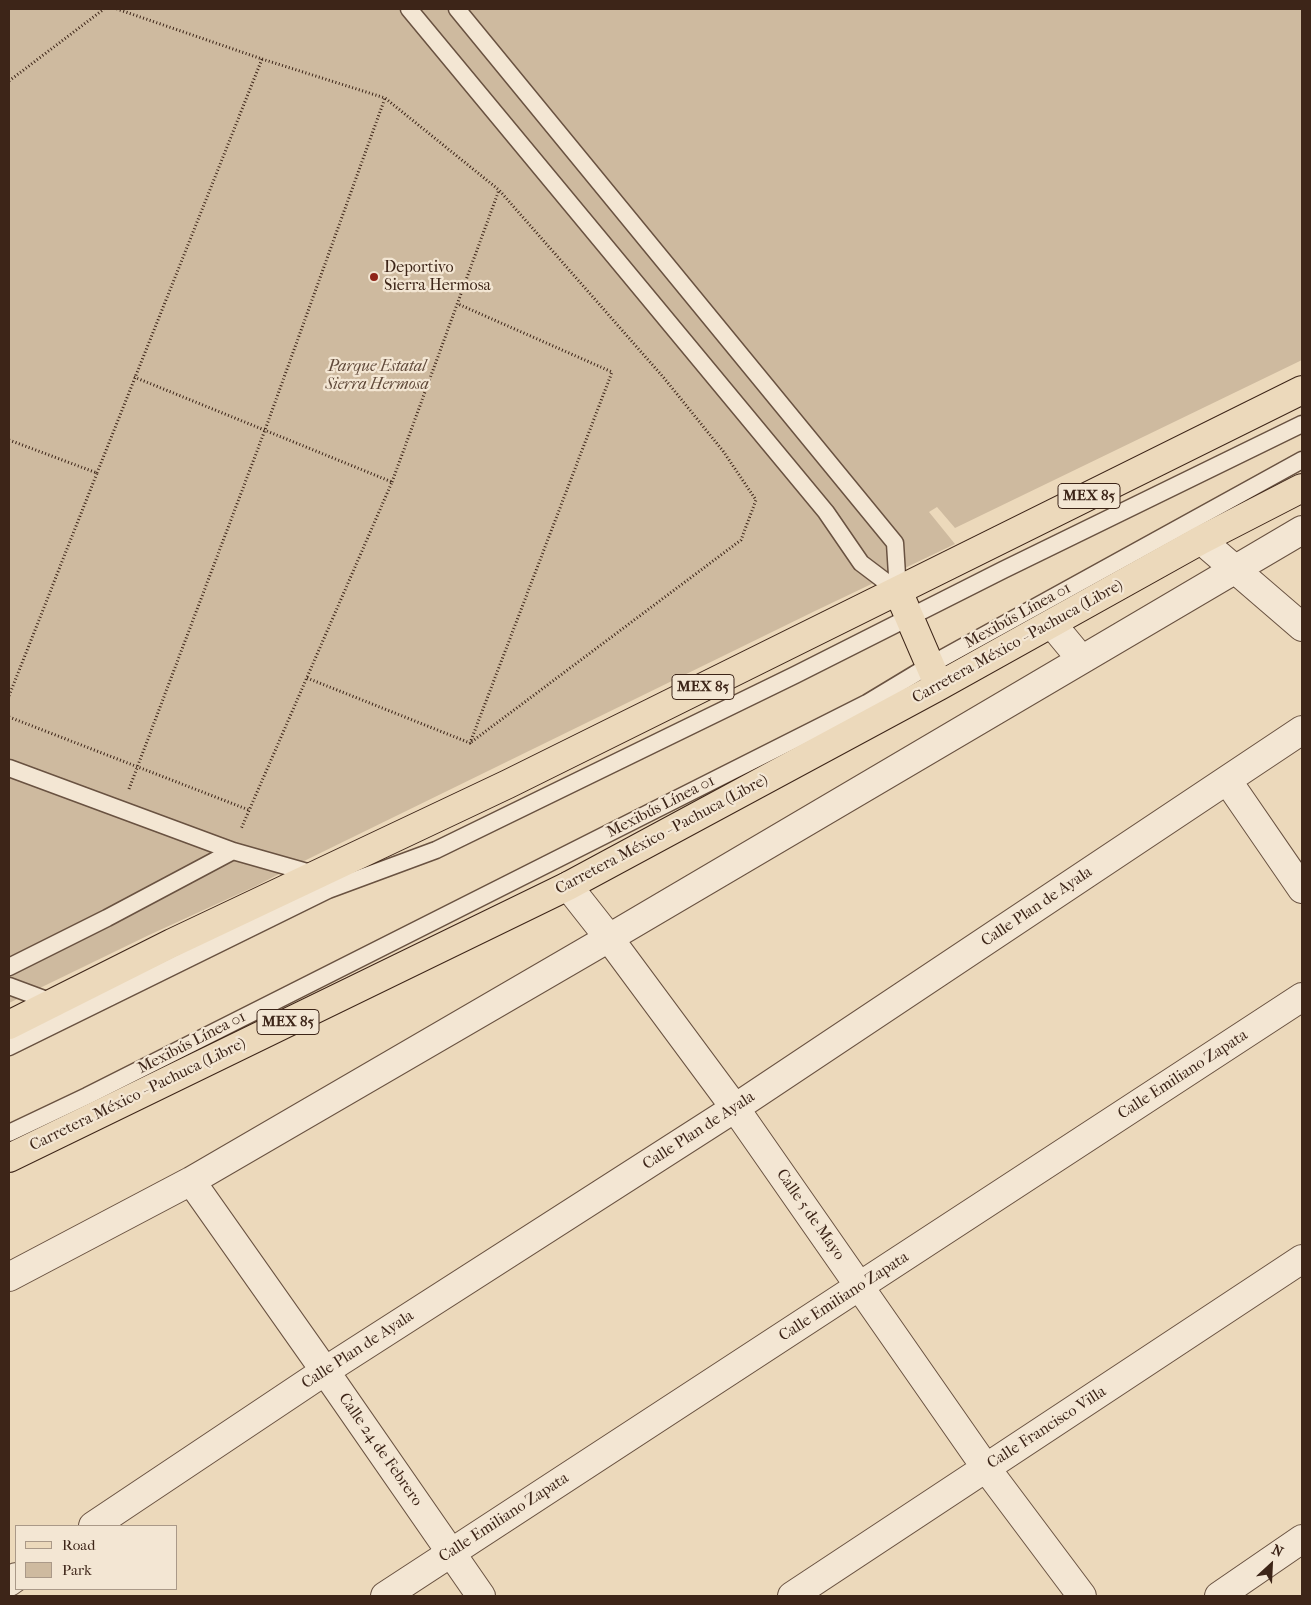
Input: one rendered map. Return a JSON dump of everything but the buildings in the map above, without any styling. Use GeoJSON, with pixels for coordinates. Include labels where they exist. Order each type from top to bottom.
{"type":"FeatureCollection","features":[{"type":"Feature","properties":{"kind":"main road","name":"MEX 85"},"geometry":{"type":"LineString","coordinates":[[9,1025],[52,1002],[314,874],[508,784],[1302,390]]}},
{"type":"Feature","properties":{"kind":"main road","name":"Carretera México - Pachuca (Libre)"},"geometry":{"type":"LineString","coordinates":[[9,1158],[568,886],[934,676],[1052,624],[1201,540],[1302,488]]}},
{"type":"Feature","properties":{"kind":"main road"},"geometry":{"type":"LineString","coordinates":[[898,591],[934,676]]}},
{"type":"Feature","properties":{"kind":"street"},"geometry":{"type":"LineString","coordinates":[[9,1277],[191,1181],[609,938],[1302,530]]}},
{"type":"Feature","properties":{"kind":"street"},"geometry":{"type":"LineString","coordinates":[[1201,540],[1236,568],[1302,627]]}},
{"type":"Feature","properties":{"kind":"street"},"geometry":{"type":"LineString","coordinates":[[1052,624],[1082,659]]}},
{"type":"Feature","properties":{"kind":"street","name":"Calle Plan de Ayala"},"geometry":{"type":"LineString","coordinates":[[94,1525],[325,1370],[735,1108],[1302,730]]}},
{"type":"Feature","properties":{"kind":"street"},"geometry":{"type":"LineString","coordinates":[[1227,780],[1302,888]]}},
{"type":"Feature","properties":{"kind":"street","name":"Calle 5 de Mayo"},"geometry":{"type":"LineString","coordinates":[[568,886],[609,938],[735,1108],[986,1468],[1082,1596]]}},
{"type":"Feature","properties":{"kind":"street","name":"Calle Emiliano Zapata"},"geometry":{"type":"LineString","coordinates":[[385,1596],[1302,997]]}},
{"type":"Feature","properties":{"kind":"street","name":"Calle 24 de Febrero"},"geometry":{"type":"LineString","coordinates":[[191,1181],[325,1370],[481,1596]]}},
{"type":"Feature","properties":{"kind":"street","name":"Calle Francisco Villa"},"geometry":{"type":"LineString","coordinates":[[792,1596],[1302,1259]]}},
{"type":"Feature","properties":{"kind":"street"},"geometry":{"type":"LineString","coordinates":[[1219,1596],[1302,1539]]}},
{"type":"Feature","properties":{"kind":"lane"},"geometry":{"type":"LineString","coordinates":[[409,9],[826,512],[862,562],[898,591]]}},
{"type":"Feature","properties":{"kind":"lane"},"geometry":{"type":"LineString","coordinates":[[456,9],[895,543],[898,591]]}},
{"type":"Feature","properties":{"kind":"lane"},"geometry":{"type":"LineString","coordinates":[[9,1047],[328,890],[436,850],[1302,424]]}},
{"type":"Feature","properties":{"kind":"lane","name":"Mexibús Línea 01"},"geometry":{"type":"LineString","coordinates":[[9,1133],[866,703],[934,676],[1302,460]]}},
{"type":"Feature","properties":{"kind":"lane"},"geometry":{"type":"LineString","coordinates":[[9,768],[234,851],[314,874]]}},
{"type":"Feature","properties":{"kind":"lane"},"geometry":{"type":"LineString","coordinates":[[9,967],[234,851]]}},
{"type":"Feature","properties":{"kind":"lane"},"geometry":{"type":"LineString","coordinates":[[9,986],[52,1002]]}},
{"type":"Feature","properties":{"kind":"path"},"geometry":{"type":"LineString","coordinates":[[9,81],[104,9]]}},
{"type":"Feature","properties":{"kind":"path"},"geometry":{"type":"LineString","coordinates":[[117,9],[262,59],[385,98],[499,190],[664,378],[723,450],[756,500],[741,540],[470,743]]}},
{"type":"Feature","properties":{"kind":"path"},"geometry":{"type":"LineString","coordinates":[[9,696],[134,377],[262,59]]}},
{"type":"Feature","properties":{"kind":"path"},"geometry":{"type":"LineString","coordinates":[[121,809],[265,430],[385,98]]}},
{"type":"Feature","properties":{"kind":"path"},"geometry":{"type":"LineString","coordinates":[[234,851],[392,482],[499,190]]}},
{"type":"Feature","properties":{"kind":"path"},"geometry":{"type":"LineString","coordinates":[[458,304],[612,372],[470,743]]}},
{"type":"Feature","properties":{"kind":"path"},"geometry":{"type":"LineString","coordinates":[[134,377],[392,482]]}},
{"type":"Feature","properties":{"kind":"path"},"geometry":{"type":"LineString","coordinates":[[9,440],[96,473]]}},
{"type":"Feature","properties":{"kind":"path"},"geometry":{"type":"LineString","coordinates":[[307,678],[470,743]]}},
{"type":"Feature","properties":{"kind":"path"},"geometry":{"type":"LineString","coordinates":[[9,717],[250,810]]}},
{"type":"Feature","properties":{"kind":"green space","name":"Deportivo Sierra Hermosa"},"geometry":{"type":"Polygon","coordinates":[[[9,9],[1302,9],[1302,360],[955,528],[937,507],[929,512],[955,544],[256,886],[149,935],[9,1003],[9,9]]]}},
{"type":"Feature","properties":{"kind":"place","name":"Deportivo Sierra Hermosa"},"geometry":{"type":"Point","coordinates":[374,277]}},
{"type":"Feature","properties":{"kind":"park label","name":"Parque Estatal Sierra Hermosa"},"geometry":{"type":"Point","coordinates":[377,376]}}]}
